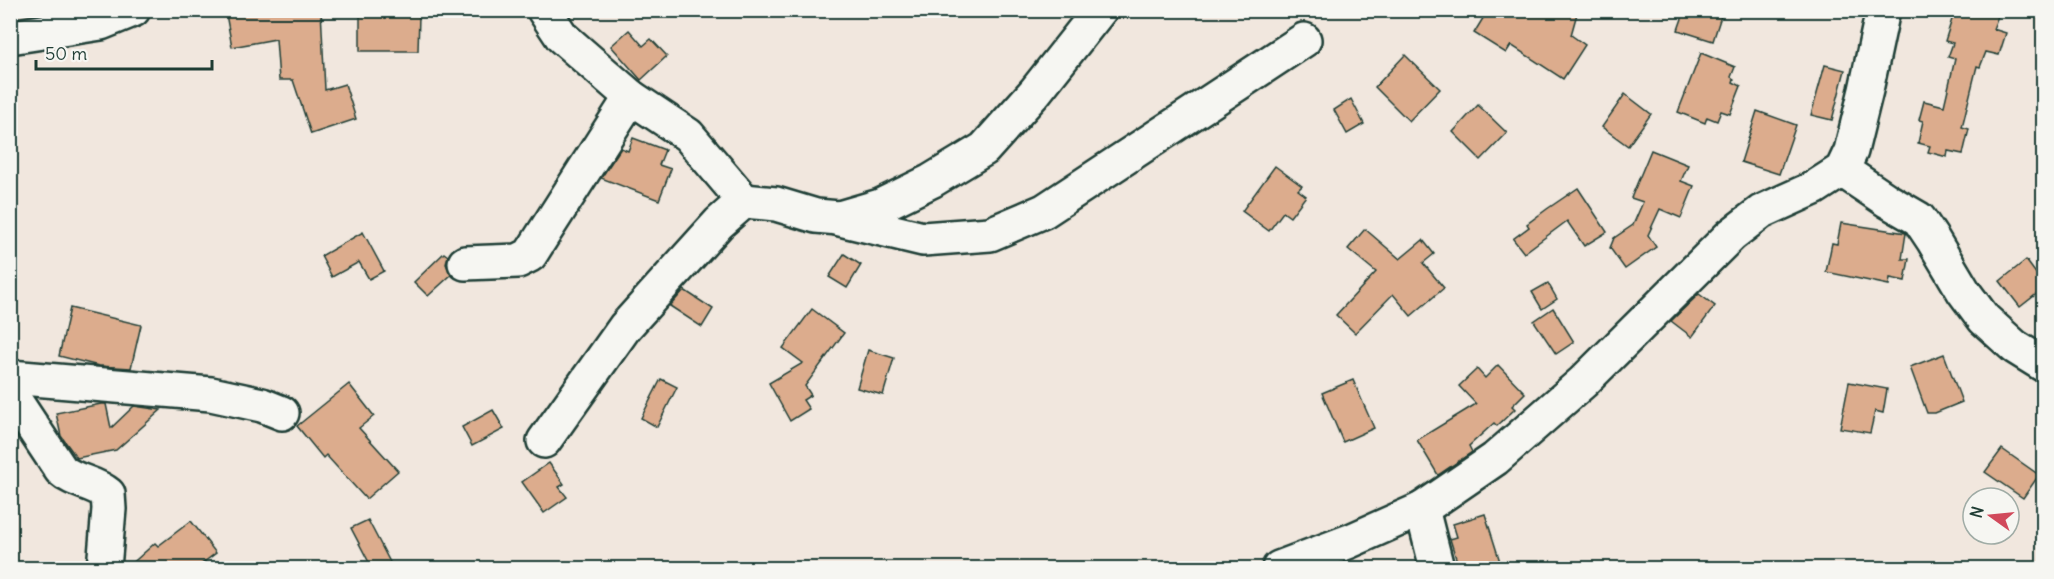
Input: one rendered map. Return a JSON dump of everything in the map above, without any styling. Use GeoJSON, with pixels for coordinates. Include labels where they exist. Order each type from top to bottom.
{"type":"FeatureCollection","features":[{"type":"Feature","properties":{"kind":"street"},"geometry":{"type":"LineString","coordinates":[[10,37],[100,23],[133,10]]}},
{"type":"Feature","properties":{"kind":"street"},"geometry":{"type":"LineString","coordinates":[[544,10],[562,37],[631,97],[688,135],[744,201],[776,204],[816,216],[839,218],[923,239],[990,234],[1044,211],[1304,40]]}},
{"type":"Feature","properties":{"kind":"street"},"geometry":{"type":"LineString","coordinates":[[839,218],[880,206],[931,181],[984,148],[1035,92],[1100,10]]}},
{"type":"Feature","properties":{"kind":"street"},"geometry":{"type":"LineString","coordinates":[[1279,568],[1351,555],[1495,459],[1583,382],[1731,235],[1761,212],[1814,188],[1842,170],[1851,151],[1883,10]]}},
{"type":"Feature","properties":{"kind":"street"},"geometry":{"type":"LineString","coordinates":[[465,263],[518,261],[530,255],[631,97]]}},
{"type":"Feature","properties":{"kind":"street"},"geometry":{"type":"LineString","coordinates":[[1842,170],[1919,219],[1964,292],[1984,319],[2015,346],[2043,365]]}},
{"type":"Feature","properties":{"kind":"street"},"geometry":{"type":"LineString","coordinates":[[544,441],[625,327],[719,223],[744,201]]}},
{"type":"Feature","properties":{"kind":"street"},"geometry":{"type":"LineString","coordinates":[[10,376],[211,394],[262,405],[282,413]]}},
{"type":"Feature","properties":{"kind":"street"},"geometry":{"type":"LineString","coordinates":[[10,393],[61,470],[66,475],[101,488],[108,494],[109,509],[104,568]]}},
{"type":"Feature","properties":{"kind":"street"},"geometry":{"type":"LineString","coordinates":[[1422,509],[1437,568]]}},
{"type":"Feature","properties":{"kind":"building"},"geometry":{"type":"Polygon","coordinates":[[[244,10],[321,10],[325,90],[345,84],[356,119],[311,134],[293,80],[279,80],[276,39],[232,47],[226,14],[244,10]]]}},
{"type":"Feature","properties":{"kind":"building"},"geometry":{"type":"Polygon","coordinates":[[[1488,10],[1578,10],[1571,35],[1585,45],[1563,79],[1511,45],[1506,53],[1474,33],[1488,10]]]}},
{"type":"Feature","properties":{"kind":"building"},"geometry":{"type":"Polygon","coordinates":[[[1685,10],[1723,10],[1713,41],[1678,30],[1685,10]]]}},
{"type":"Feature","properties":{"kind":"building"},"geometry":{"type":"Polygon","coordinates":[[[1955,10],[1982,10],[1998,16],[1993,29],[2006,33],[1999,55],[1986,52],[1980,67],[1977,66],[1962,127],[1969,129],[1963,154],[1948,151],[1947,157],[1928,152],[1930,146],[1918,143],[1923,121],[1919,120],[1924,101],[1944,106],[1955,59],[1948,57],[1953,43],[1945,41],[1955,10]]]}},
{"type":"Feature","properties":{"kind":"building"},"geometry":{"type":"Polygon","coordinates":[[[360,15],[419,15],[418,51],[360,51],[360,15]]]}},
{"type":"Feature","properties":{"kind":"building"},"geometry":{"type":"Polygon","coordinates":[[[629,30],[643,46],[651,39],[667,56],[641,80],[611,46],[629,30]]]}},
{"type":"Feature","properties":{"kind":"building"},"geometry":{"type":"Polygon","coordinates":[[[1701,53],[1735,67],[1731,77],[1734,79],[1733,82],[1741,86],[1730,114],[1721,111],[1717,121],[1707,117],[1705,123],[1678,112],[1701,53]]]}},
{"type":"Feature","properties":{"kind":"building"},"geometry":{"type":"Polygon","coordinates":[[[1405,55],[1440,89],[1409,121],[1375,87],[1405,55]]]}},
{"type":"Feature","properties":{"kind":"building"},"geometry":{"type":"Polygon","coordinates":[[[1825,65],[1845,70],[1832,120],[1811,115],[1825,65]]]}},
{"type":"Feature","properties":{"kind":"building"},"geometry":{"type":"Polygon","coordinates":[[[1625,94],[1651,114],[1628,146],[1602,127],[1625,94]]]}},
{"type":"Feature","properties":{"kind":"building"},"geometry":{"type":"Polygon","coordinates":[[[1351,99],[1364,124],[1347,134],[1334,110],[1351,99]]]}},
{"type":"Feature","properties":{"kind":"building"},"geometry":{"type":"Polygon","coordinates":[[[1478,105],[1507,133],[1481,160],[1453,132],[1478,105]]]}},
{"type":"Feature","properties":{"kind":"building"},"geometry":{"type":"Polygon","coordinates":[[[1757,111],[1796,125],[1779,174],[1741,162],[1757,111]]]}},
{"type":"Feature","properties":{"kind":"building"},"geometry":{"type":"Polygon","coordinates":[[[633,138],[665,150],[659,165],[671,169],[659,200],[601,178],[621,148],[628,151],[633,138]]]}},
{"type":"Feature","properties":{"kind":"building"},"geometry":{"type":"Polygon","coordinates":[[[1651,150],[1688,165],[1681,181],[1694,186],[1681,218],[1660,209],[1648,235],[1656,247],[1625,269],[1610,248],[1614,238],[1633,225],[1643,202],[1631,198],[1651,150]]]}},
{"type":"Feature","properties":{"kind":"building"},"geometry":{"type":"Polygon","coordinates":[[[1275,166],[1302,186],[1298,190],[1306,196],[1290,217],[1283,212],[1269,231],[1242,211],[1275,166]]]}},
{"type":"Feature","properties":{"kind":"building"},"geometry":{"type":"Polygon","coordinates":[[[1578,188],[1607,232],[1584,246],[1567,221],[1524,253],[1513,239],[1529,227],[1527,224],[1578,188]]]}},
{"type":"Feature","properties":{"kind":"building"},"geometry":{"type":"Polygon","coordinates":[[[1841,223],[1906,233],[1902,259],[1909,259],[1905,281],[1890,278],[1889,285],[1826,272],[1832,243],[1837,244],[1841,223]]]}},
{"type":"Feature","properties":{"kind":"building"},"geometry":{"type":"Polygon","coordinates":[[[1365,229],[1400,259],[1423,240],[1434,254],[1423,263],[1444,288],[1411,316],[1393,294],[1355,333],[1336,315],[1376,272],[1348,249],[1365,229]]]}},
{"type":"Feature","properties":{"kind":"building"},"geometry":{"type":"Polygon","coordinates":[[[363,232],[384,271],[369,279],[359,262],[332,277],[321,256],[363,232]]]}},
{"type":"Feature","properties":{"kind":"building"},"geometry":{"type":"Polygon","coordinates":[[[444,253],[448,256],[446,264],[451,275],[428,296],[414,282],[444,253]]]}},
{"type":"Feature","properties":{"kind":"building"},"geometry":{"type":"Polygon","coordinates":[[[844,254],[861,265],[847,288],[829,277],[844,254]]]}},
{"type":"Feature","properties":{"kind":"building"},"geometry":{"type":"Polygon","coordinates":[[[2026,260],[2043,283],[2043,289],[2020,307],[2000,281],[2026,260]]]}},
{"type":"Feature","properties":{"kind":"building"},"geometry":{"type":"Polygon","coordinates":[[[1548,283],[1557,299],[1542,309],[1532,292],[1548,283]]]}},
{"type":"Feature","properties":{"kind":"building"},"geometry":{"type":"Polygon","coordinates":[[[684,290],[713,309],[702,327],[670,306],[684,290]]]}},
{"type":"Feature","properties":{"kind":"building"},"geometry":{"type":"Polygon","coordinates":[[[1699,294],[1715,306],[1692,337],[1671,321],[1699,294]]]}},
{"type":"Feature","properties":{"kind":"building"},"geometry":{"type":"Polygon","coordinates":[[[70,308],[141,325],[131,368],[99,366],[59,356],[70,308]]]}},
{"type":"Feature","properties":{"kind":"building"},"geometry":{"type":"Polygon","coordinates":[[[1553,308],[1574,342],[1556,354],[1534,321],[1553,308]]]}},
{"type":"Feature","properties":{"kind":"building"},"geometry":{"type":"Polygon","coordinates":[[[812,309],[844,333],[805,386],[811,395],[803,400],[809,409],[790,421],[769,383],[803,363],[783,348],[812,309]]]}},
{"type":"Feature","properties":{"kind":"building"},"geometry":{"type":"Polygon","coordinates":[[[868,350],[894,358],[883,395],[857,388],[868,350]]]}},
{"type":"Feature","properties":{"kind":"building"},"geometry":{"type":"Polygon","coordinates":[[[1944,354],[1962,402],[1935,413],[1927,413],[1910,367],[1944,354]]]}},
{"type":"Feature","properties":{"kind":"building"},"geometry":{"type":"Polygon","coordinates":[[[1498,365],[1525,393],[1512,406],[1515,409],[1497,426],[1494,423],[1469,446],[1472,452],[1438,475],[1417,440],[1476,404],[1459,386],[1477,369],[1485,378],[1498,365]]]}},
{"type":"Feature","properties":{"kind":"building"},"geometry":{"type":"Polygon","coordinates":[[[661,379],[677,387],[657,427],[641,418],[661,379]]]}},
{"type":"Feature","properties":{"kind":"building"},"geometry":{"type":"Polygon","coordinates":[[[1353,380],[1374,428],[1343,442],[1322,393],[1353,380]]]}},
{"type":"Feature","properties":{"kind":"building"},"geometry":{"type":"Polygon","coordinates":[[[1849,382],[1887,389],[1883,413],[1875,411],[1870,433],[1840,428],[1849,382]]]}},
{"type":"Feature","properties":{"kind":"building"},"geometry":{"type":"Polygon","coordinates":[[[349,384],[374,416],[359,428],[398,471],[366,499],[326,455],[323,458],[297,426],[349,384]]]}},
{"type":"Feature","properties":{"kind":"building"},"geometry":{"type":"Polygon","coordinates":[[[106,404],[111,428],[134,406],[161,410],[116,450],[77,458],[61,436],[56,413],[106,404]]]}},
{"type":"Feature","properties":{"kind":"building"},"geometry":{"type":"Polygon","coordinates":[[[493,410],[504,429],[472,446],[462,427],[493,410]]]}},
{"type":"Feature","properties":{"kind":"building"},"geometry":{"type":"Polygon","coordinates":[[[2002,449],[2039,475],[2023,498],[2021,486],[2005,486],[1985,472],[2002,449]]]}},
{"type":"Feature","properties":{"kind":"building"},"geometry":{"type":"Polygon","coordinates":[[[549,463],[564,484],[559,487],[567,497],[544,513],[522,482],[549,463]]]}},
{"type":"Feature","properties":{"kind":"building"},"geometry":{"type":"Polygon","coordinates":[[[1485,514],[1502,568],[1459,568],[1450,539],[1457,537],[1453,524],[1485,514]]]}},
{"type":"Feature","properties":{"kind":"building"},"geometry":{"type":"Polygon","coordinates":[[[368,520],[393,568],[372,568],[351,528],[368,520]]]}},
{"type":"Feature","properties":{"kind":"building"},"geometry":{"type":"Polygon","coordinates":[[[191,521],[216,553],[196,568],[127,568],[155,543],[158,546],[191,521]]]}}]}
